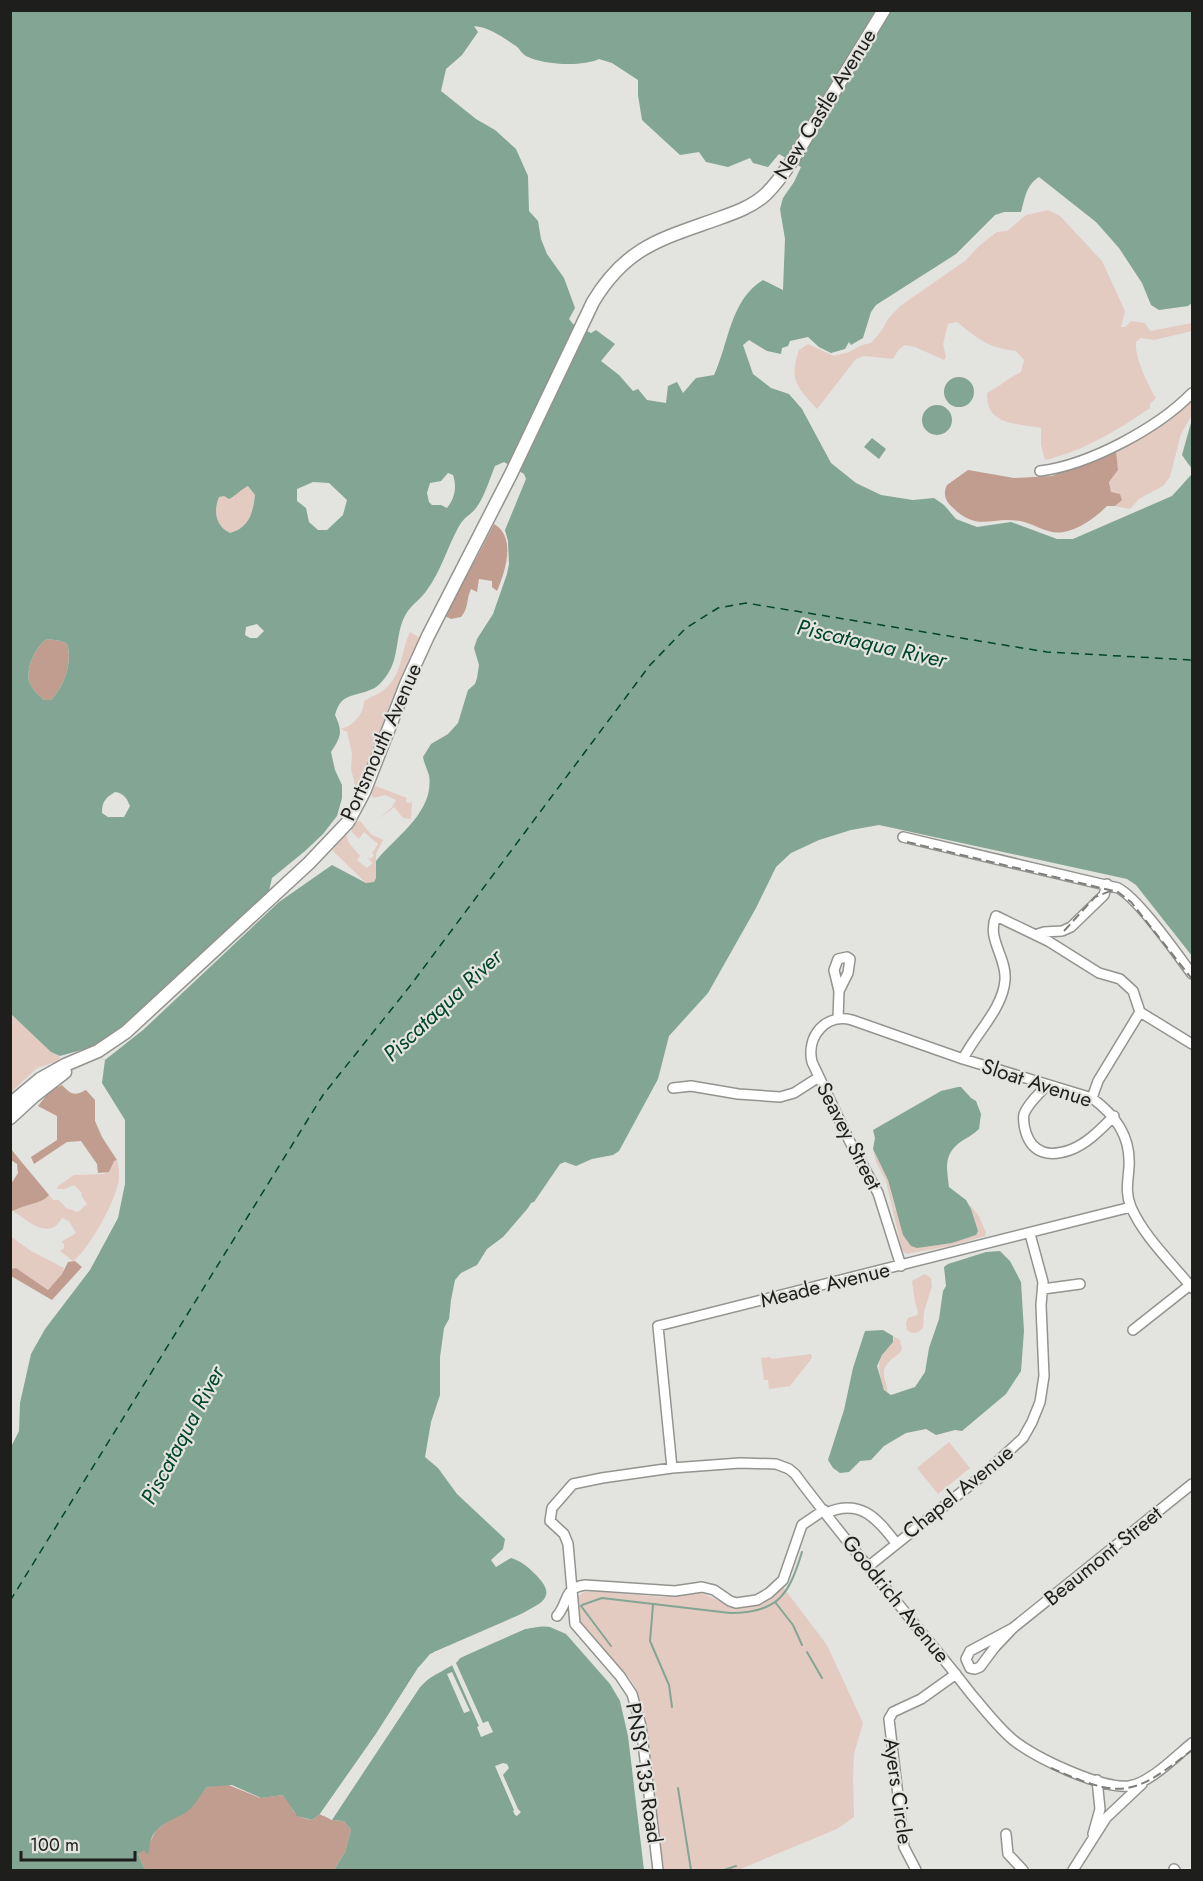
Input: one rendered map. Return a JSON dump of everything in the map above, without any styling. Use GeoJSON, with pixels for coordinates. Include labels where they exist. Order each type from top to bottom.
{"type":"FeatureCollection","features":[{"type":"Feature","properties":{"kind":"main road","name":"New Castle Avenue"},"geometry":{"type":"LineString","coordinates":[[543,408],[604,284],[627,259],[656,241],[751,205],[765,195],[790,165],[884,10]]}},
{"type":"Feature","properties":{"kind":"main road","name":"Portsmouth Avenue"},"geometry":{"type":"LineString","coordinates":[[10,1118],[45,1087],[83,1059],[115,1041],[146,1015],[309,863],[348,822],[364,792],[407,682],[428,636],[543,408]]}},
{"type":"Feature","properties":{"kind":"main road","name":"Portsmouth Avenue"},"geometry":{"type":"LineString","coordinates":[[10,1104],[40,1079],[65,1065],[83,1059]]}},
{"type":"Feature","properties":{"kind":"street"},"geometry":{"type":"LineString","coordinates":[[1040,471],[1065,466],[1127,440],[1177,407],[1192,393]]}},
{"type":"Feature","properties":{"kind":"street"},"geometry":{"type":"LineString","coordinates":[[903,837],[1107,884],[1127,894],[1192,974]]}},
{"type":"Feature","properties":{"kind":"street"},"geometry":{"type":"LineString","coordinates":[[1035,935],[1062,931],[1071,927],[1104,895],[1107,884]]}},
{"type":"Feature","properties":{"kind":"street"},"geometry":{"type":"LineString","coordinates":[[963,1059],[1003,990],[1004,972],[992,931],[996,916],[1035,935],[1099,973],[1120,979],[1133,991],[1140,1012],[1192,1044]]}},
{"type":"Feature","properties":{"kind":"street"},"geometry":{"type":"LineString","coordinates":[[838,1018],[839,992]]}},
{"type":"Feature","properties":{"kind":"street"},"geometry":{"type":"LineString","coordinates":[[1092,1098],[1098,1081],[1140,1012]]}},
{"type":"Feature","properties":{"kind":"street","name":"Sloat Avenue"},"geometry":{"type":"LineString","coordinates":[[838,1018],[852,1020],[963,1059],[1092,1098],[1114,1116],[1122,1128],[1128,1148],[1129,1167],[1126,1188],[1131,1207],[1151,1238],[1191,1286]]}},
{"type":"Feature","properties":{"kind":"street","name":"Seavey Street"},"geometry":{"type":"LineString","coordinates":[[838,1018],[828,1021],[817,1031],[810,1056],[850,1142],[878,1193],[901,1266]]}},
{"type":"Feature","properties":{"kind":"street"},"geometry":{"type":"LineString","coordinates":[[673,1088],[692,1086],[738,1094],[780,1097],[794,1094],[819,1077]]}},
{"type":"Feature","properties":{"kind":"street"},"geometry":{"type":"LineString","coordinates":[[1047,1085],[1028,1107],[1024,1118],[1030,1144],[1039,1151],[1049,1154],[1071,1150],[1088,1140],[1114,1116]]}},
{"type":"Feature","properties":{"kind":"street","name":"Meade Avenue"},"geometry":{"type":"LineString","coordinates":[[672,1468],[658,1326],[1131,1207]]}},
{"type":"Feature","properties":{"kind":"street","name":"Chapel Avenue"},"geometry":{"type":"LineString","coordinates":[[869,1566],[984,1474],[1023,1438],[1031,1424],[1040,1402],[1043,1384],[1041,1305],[1043,1289],[1042,1272],[1030,1234]]}},
{"type":"Feature","properties":{"kind":"street"},"geometry":{"type":"LineString","coordinates":[[1043,1289],[1080,1284]]}},
{"type":"Feature","properties":{"kind":"street"},"geometry":{"type":"LineString","coordinates":[[1133,1330],[1191,1286]]}},
{"type":"Feature","properties":{"kind":"street","name":"Goodrich Avenue"},"geometry":{"type":"LineString","coordinates":[[571,1590],[566,1538],[552,1524],[550,1515],[555,1504],[573,1484],[672,1468],[740,1463],[776,1464],[795,1474],[1001,1729],[1019,1745],[1058,1766],[1097,1780],[1130,1786],[1153,1774],[1192,1743]]}},
{"type":"Feature","properties":{"kind":"street","name":"Beaumont Street"},"geometry":{"type":"LineString","coordinates":[[1013,1628],[970,1651],[966,1656],[967,1665],[972,1669],[980,1667],[1013,1628],[1191,1489]]}},
{"type":"Feature","properties":{"kind":"street"},"geometry":{"type":"LineString","coordinates":[[557,1616],[571,1590],[585,1585],[675,1591],[702,1587],[714,1590],[736,1603],[757,1600],[783,1580],[802,1525],[825,1511],[844,1506],[867,1513],[879,1522],[896,1543]]}},
{"type":"Feature","properties":{"kind":"street","name":"PNSY 135 Road"},"geometry":{"type":"LineString","coordinates":[[571,1590],[575,1624],[620,1676],[632,1694],[636,1706],[641,1726],[658,1870]]}},
{"type":"Feature","properties":{"kind":"street","name":"Ayers Circle"},"geometry":{"type":"LineString","coordinates":[[916,1870],[904,1847],[889,1719],[893,1712],[921,1699],[956,1674]]}},
{"type":"Feature","properties":{"kind":"street"},"geometry":{"type":"LineString","coordinates":[[1073,1870],[1112,1811],[1153,1774]]}},
{"type":"Feature","properties":{"kind":"street"},"geometry":{"type":"LineString","coordinates":[[1092,1841],[1100,1809],[1097,1780]]}},
{"type":"Feature","properties":{"kind":"street"},"geometry":{"type":"LineString","coordinates":[[1006,1834],[1008,1854],[1023,1870]]}},
{"type":"Feature","properties":{"kind":"shaded area"},"geometry":{"type":"Polygon","coordinates":[[[1048,210],[1060,216],[1102,261],[1125,311],[1121,327],[1125,327],[1131,321],[1145,323],[1150,331],[1192,323],[1192,331],[1154,340],[1141,338],[1136,342],[1139,362],[1156,398],[1150,404],[1150,408],[1100,439],[1045,460],[1041,445],[1041,428],[1004,421],[992,412],[988,404],[987,393],[1021,372],[1024,360],[1016,351],[984,342],[957,322],[948,324],[943,344],[946,357],[944,360],[905,345],[898,350],[893,359],[864,356],[856,359],[817,409],[799,388],[795,369],[799,350],[808,344],[834,356],[871,343],[900,306],[965,261],[997,232],[1007,231],[1026,215],[1048,210]]]}},
{"type":"Feature","properties":{"kind":"shaded area"},"geometry":{"type":"Polygon","coordinates":[[[1192,399],[1192,415],[1181,434],[1170,477],[1163,486],[1139,499],[1130,509],[1115,506],[1121,500],[1111,492],[1109,482],[1118,470],[1116,450],[1156,428],[1192,399]]]}},
{"type":"Feature","properties":{"kind":"shaded area"},"geometry":{"type":"Polygon","coordinates":[[[1116,450],[1118,470],[1109,482],[1111,492],[1120,494],[1122,500],[1115,506],[1107,506],[1087,522],[1064,532],[1047,531],[1020,521],[984,522],[969,519],[949,504],[945,496],[947,485],[968,470],[1014,478],[1052,476],[1116,450]]]}},
{"type":"Feature","properties":{"kind":"shaded area"},"geometry":{"type":"Polygon","coordinates":[[[249,486],[255,495],[249,519],[242,527],[230,533],[222,527],[217,518],[216,508],[219,497],[249,486]]]}},
{"type":"Feature","properties":{"kind":"shaded area"},"geometry":{"type":"Polygon","coordinates":[[[494,524],[501,530],[507,546],[506,565],[497,591],[492,587],[492,581],[479,579],[477,592],[471,589],[461,617],[451,619],[443,615],[477,557],[494,524]]]}},
{"type":"Feature","properties":{"kind":"shaded area"},"geometry":{"type":"Polygon","coordinates":[[[410,632],[420,638],[355,796],[351,769],[352,753],[347,732],[341,729],[357,719],[364,706],[364,701],[383,691],[391,683],[398,670],[410,632]]]}},
{"type":"Feature","properties":{"kind":"shaded area"},"geometry":{"type":"Polygon","coordinates":[[[47,639],[67,644],[69,651],[66,674],[56,695],[51,700],[44,700],[37,694],[30,684],[28,675],[33,657],[47,639]]]}},
{"type":"Feature","properties":{"kind":"shaded area"},"geometry":{"type":"Polygon","coordinates":[[[373,785],[407,798],[406,802],[412,801],[411,819],[403,818],[394,807],[379,819],[396,800],[385,795],[373,798],[370,790],[373,785]]]}},
{"type":"Feature","properties":{"kind":"shaded area"},"geometry":{"type":"Polygon","coordinates":[[[356,821],[360,821],[371,834],[383,840],[376,854],[374,882],[366,883],[332,850],[346,835],[349,843],[360,856],[357,860],[367,868],[373,863],[367,858],[371,859],[378,844],[364,832],[359,839],[352,832],[351,827],[356,821]]]}},
{"type":"Feature","properties":{"kind":"shaded area"},"geometry":{"type":"Polygon","coordinates":[[[11,1014],[51,1052],[60,1056],[59,1061],[37,1068],[11,1092],[11,1014]]]}},
{"type":"Feature","properties":{"kind":"shaded area"},"geometry":{"type":"Polygon","coordinates":[[[62,1085],[73,1094],[86,1090],[95,1100],[95,1121],[117,1160],[114,1161],[109,1172],[98,1173],[97,1164],[81,1141],[67,1142],[34,1164],[31,1157],[57,1140],[57,1116],[38,1106],[49,1092],[62,1085]]]}},
{"type":"Feature","properties":{"kind":"shaded area"},"geometry":{"type":"Polygon","coordinates":[[[10,1148],[49,1195],[13,1211],[11,1209],[11,1184],[18,1173],[17,1164],[11,1160],[10,1148]]]}},
{"type":"Feature","properties":{"kind":"shaded area"},"geometry":{"type":"Polygon","coordinates":[[[873,1149],[888,1180],[895,1209],[942,1243],[952,1243],[975,1222],[969,1204],[979,1216],[986,1233],[985,1236],[950,1246],[906,1254],[902,1250],[886,1181],[876,1162],[873,1149]]]}},
{"type":"Feature","properties":{"kind":"shaded area"},"geometry":{"type":"Polygon","coordinates":[[[117,1160],[119,1178],[114,1197],[87,1246],[73,1261],[60,1251],[64,1248],[61,1242],[76,1233],[69,1221],[62,1218],[57,1225],[44,1229],[13,1211],[49,1195],[53,1200],[59,1200],[66,1208],[78,1212],[87,1204],[82,1193],[74,1185],[65,1189],[57,1189],[58,1186],[74,1175],[104,1174],[117,1160]]]}},
{"type":"Feature","properties":{"kind":"shaded area"},"geometry":{"type":"Polygon","coordinates":[[[10,1236],[31,1251],[64,1268],[62,1274],[48,1290],[16,1268],[11,1269],[10,1236]]]}},
{"type":"Feature","properties":{"kind":"shaded area"},"geometry":{"type":"Polygon","coordinates":[[[75,1261],[82,1267],[52,1300],[11,1276],[11,1269],[16,1268],[48,1290],[62,1274],[68,1262],[75,1261]]]}},
{"type":"Feature","properties":{"kind":"shaded area"},"geometry":{"type":"Polygon","coordinates":[[[925,1274],[931,1278],[932,1286],[924,1312],[923,1328],[912,1333],[907,1330],[906,1323],[908,1318],[917,1315],[918,1312],[912,1281],[925,1274]]]}},
{"type":"Feature","properties":{"kind":"shaded area"},"geometry":{"type":"Polygon","coordinates":[[[893,1336],[900,1340],[902,1350],[885,1368],[887,1393],[882,1383],[879,1362],[894,1340],[893,1336]]]}},
{"type":"Feature","properties":{"kind":"shaded area"},"geometry":{"type":"Polygon","coordinates":[[[811,1354],[812,1358],[790,1386],[769,1389],[768,1380],[764,1380],[761,1358],[811,1354]]]}},
{"type":"Feature","properties":{"kind":"shaded area"},"geometry":{"type":"Polygon","coordinates":[[[949,1442],[970,1468],[938,1494],[917,1468],[949,1442]]]}},
{"type":"Feature","properties":{"kind":"shaded area"},"geometry":{"type":"Polygon","coordinates":[[[783,1587],[827,1645],[863,1723],[854,1754],[854,1817],[837,1829],[738,1870],[664,1870],[642,1707],[637,1690],[631,1680],[580,1622],[577,1598],[582,1593],[590,1591],[664,1597],[702,1593],[730,1606],[740,1608],[761,1603],[783,1587]]]}},
{"type":"Feature","properties":{"kind":"shaded area"},"geometry":{"type":"Polygon","coordinates":[[[226,1784],[260,1798],[283,1795],[296,1814],[305,1818],[312,1820],[320,1814],[332,1820],[344,1821],[351,1830],[345,1852],[334,1870],[145,1870],[138,1854],[150,1842],[156,1830],[171,1818],[188,1810],[207,1787],[226,1784]]]}},
{"type":"Feature","properties":{"kind":"water","name":"Piscataqua River"},"geometry":{"type":"Polygon","coordinates":[[[11,11],[1192,11],[1192,303],[1188,306],[1159,310],[1151,305],[1142,283],[1119,248],[1096,222],[1039,177],[1029,188],[1021,212],[1004,212],[995,215],[956,254],[876,305],[871,312],[863,338],[851,345],[849,342],[845,349],[831,353],[819,347],[808,337],[790,341],[788,346],[782,348],[781,354],[767,351],[749,340],[743,345],[753,374],[771,388],[789,394],[802,409],[831,463],[856,483],[881,495],[913,500],[934,498],[944,505],[956,519],[977,527],[1011,522],[1057,539],[1073,539],[1172,496],[1191,475],[1192,469],[1192,956],[1136,885],[1127,879],[879,825],[851,830],[819,840],[791,853],[776,867],[756,908],[708,993],[669,1036],[658,1079],[619,1151],[613,1155],[592,1159],[576,1166],[565,1162],[560,1164],[534,1202],[503,1237],[487,1249],[477,1265],[461,1273],[455,1280],[440,1357],[440,1395],[431,1422],[425,1457],[438,1468],[457,1494],[505,1539],[503,1549],[491,1560],[496,1567],[511,1558],[524,1564],[545,1586],[544,1600],[526,1612],[434,1652],[418,1668],[376,1734],[320,1814],[312,1820],[297,1816],[283,1795],[261,1798],[232,1785],[207,1787],[188,1811],[165,1823],[156,1831],[152,1836],[147,1854],[144,1850],[138,1854],[145,1870],[11,1870],[11,1447],[19,1431],[20,1403],[31,1354],[45,1329],[90,1270],[118,1218],[125,1184],[125,1120],[102,1083],[105,1060],[85,1049],[60,1056],[51,1052],[11,1014],[11,11]],[[474,26],[478,32],[462,55],[446,69],[441,91],[476,119],[495,130],[516,149],[528,176],[529,211],[538,221],[541,239],[547,254],[564,278],[575,308],[569,319],[573,324],[591,333],[596,330],[615,344],[601,361],[619,375],[633,391],[638,389],[647,400],[666,403],[668,386],[677,382],[683,393],[696,378],[714,375],[737,310],[752,289],[763,280],[783,290],[785,239],[780,209],[783,198],[801,167],[779,154],[768,167],[753,163],[750,158],[728,167],[706,162],[699,152],[680,155],[642,120],[638,80],[612,63],[599,59],[592,62],[563,64],[533,59],[496,33],[474,26]],[[504,462],[495,466],[482,499],[474,511],[460,524],[432,583],[406,614],[400,629],[394,660],[387,675],[375,688],[344,699],[338,708],[335,715],[340,734],[331,752],[335,770],[342,785],[342,798],[337,816],[323,834],[272,878],[269,891],[279,902],[332,865],[366,883],[374,882],[376,861],[412,823],[426,801],[429,775],[423,757],[431,744],[448,734],[458,723],[468,690],[475,684],[479,665],[474,648],[493,614],[507,574],[508,541],[505,530],[526,479],[524,474],[504,462]],[[448,473],[441,481],[430,483],[427,493],[429,502],[432,505],[447,508],[454,492],[453,475],[448,473]],[[313,482],[297,489],[297,501],[306,508],[309,522],[318,530],[327,530],[343,515],[347,500],[329,483],[313,482]],[[248,486],[229,499],[224,496],[219,497],[217,503],[217,518],[222,527],[230,533],[246,524],[253,508],[255,495],[248,486]],[[257,624],[246,627],[245,635],[257,638],[264,631],[257,624]],[[47,639],[39,647],[30,663],[29,681],[33,689],[44,700],[51,700],[56,695],[66,674],[69,651],[67,644],[47,639]],[[115,792],[103,803],[102,813],[108,817],[124,817],[130,806],[126,798],[115,792]]]}},
{"type":"Feature","properties":{"kind":"water"},"geometry":{"type":"Polygon","coordinates":[[[959,377],[965,378],[973,386],[973,398],[965,406],[959,407],[953,406],[945,398],[944,392],[945,386],[953,378],[959,377]]]}},
{"type":"Feature","properties":{"kind":"water"},"geometry":{"type":"Polygon","coordinates":[[[937,405],[943,406],[951,414],[951,426],[943,434],[937,435],[931,434],[923,426],[922,420],[923,414],[931,406],[937,405]]]}},
{"type":"Feature","properties":{"kind":"water"},"geometry":{"type":"Polygon","coordinates":[[[1192,419],[1192,469],[1182,455],[1192,419]]]}},
{"type":"Feature","properties":{"kind":"water"},"geometry":{"type":"Polygon","coordinates":[[[872,438],[886,449],[879,459],[864,447],[872,438]]]}},
{"type":"Feature","properties":{"kind":"water"},"geometry":{"type":"Polygon","coordinates":[[[961,1087],[976,1101],[981,1114],[979,1129],[959,1143],[950,1153],[947,1174],[949,1187],[966,1200],[978,1231],[976,1235],[952,1243],[917,1248],[911,1246],[903,1235],[888,1180],[873,1149],[875,1138],[873,1130],[941,1091],[961,1087]]]}},
{"type":"Feature","properties":{"kind":"water"},"geometry":{"type":"Polygon","coordinates":[[[1000,1251],[1010,1261],[1021,1282],[1024,1331],[1021,1371],[1006,1394],[962,1431],[955,1430],[936,1435],[926,1429],[906,1433],[884,1446],[871,1460],[860,1461],[849,1472],[840,1473],[833,1468],[828,1460],[865,1331],[883,1330],[893,1336],[893,1342],[882,1355],[877,1366],[884,1390],[891,1395],[915,1387],[925,1372],[929,1348],[939,1319],[943,1291],[946,1286],[944,1267],[986,1252],[1000,1251]]]}},
{"type":"Feature","properties":{"kind":"water"},"geometry":{"type":"Polygon","coordinates":[[[538,1626],[550,1627],[566,1634],[610,1684],[620,1701],[628,1736],[644,1870],[334,1870],[345,1852],[351,1830],[344,1821],[332,1820],[420,1687],[460,1658],[525,1629],[538,1626]]]}},
{"type":"Feature","properties":{"kind":"pier"},"geometry":{"type":"Polygon","coordinates":[[[271,894],[279,902],[143,1030],[105,1060],[85,1049],[102,1042],[125,1025],[271,894]]]}},
{"type":"Feature","properties":{"kind":"pier"},"geometry":{"type":"Polygon","coordinates":[[[539,1604],[539,1609],[527,1615],[432,1657],[421,1669],[336,1799],[323,1816],[320,1814],[376,1734],[418,1668],[430,1654],[516,1617],[539,1604]]]}},
{"type":"Feature","properties":{"kind":"pier"},"geometry":{"type":"Polygon","coordinates":[[[534,1623],[543,1623],[544,1626],[525,1629],[473,1651],[456,1663],[483,1723],[488,1721],[493,1732],[481,1737],[477,1727],[479,1726],[452,1665],[446,1667],[431,1676],[420,1687],[332,1820],[330,1819],[411,1694],[425,1677],[472,1648],[534,1623]]]}},
{"type":"Feature","properties":{"kind":"pier"},"geometry":{"type":"Polygon","coordinates":[[[452,1672],[470,1711],[464,1713],[447,1674],[452,1672]]]}},
{"type":"Feature","properties":{"kind":"pier"},"geometry":{"type":"Polygon","coordinates":[[[503,1763],[509,1768],[503,1775],[521,1812],[517,1816],[495,1766],[503,1763]]]}},
{"type":"Feature","properties":{"kind":"waterway"},"geometry":{"type":"LineString","coordinates":[[611,1646],[582,1605],[602,1598],[730,1613],[760,1609],[771,1605],[786,1590],[802,1552]]}},
{"type":"Feature","properties":{"kind":"waterway"},"geometry":{"type":"LineString","coordinates":[[775,1602],[793,1625],[802,1645]]}},
{"type":"Feature","properties":{"kind":"waterway"},"geometry":{"type":"LineString","coordinates":[[653,1605],[650,1641],[669,1685],[672,1707]]}},
{"type":"Feature","properties":{"kind":"waterway"},"geometry":{"type":"LineString","coordinates":[[807,1652],[822,1678]]}},
{"type":"Feature","properties":{"kind":"waterway"},"geometry":{"type":"LineString","coordinates":[[678,1788],[691,1870]]}},
{"type":"Feature","properties":{"kind":"waterway"},"geometry":{"type":"LineString","coordinates":[[724,1870],[736,1866]]}},
{"type":"Feature","properties":{"kind":"ferry route"},"geometry":{"type":"LineString","coordinates":[[10,1601],[323,1095],[410,986],[650,665],[686,628],[718,608],[746,603],[1047,652],[1192,660]]}},
{"type":"Feature","properties":{"kind":"railway"},"geometry":{"type":"LineString","coordinates":[[907,842],[1118,892],[1131,902],[1192,979]]}},
{"type":"Feature","properties":{"kind":"railway"},"geometry":{"type":"LineString","coordinates":[[1064,931],[1095,897],[1113,890]]}},
{"type":"Feature","properties":{"kind":"railway"},"geometry":{"type":"LineString","coordinates":[[1051,1768],[1095,1785],[1126,1788],[1140,1785],[1155,1777],[1192,1750]]}}]}
